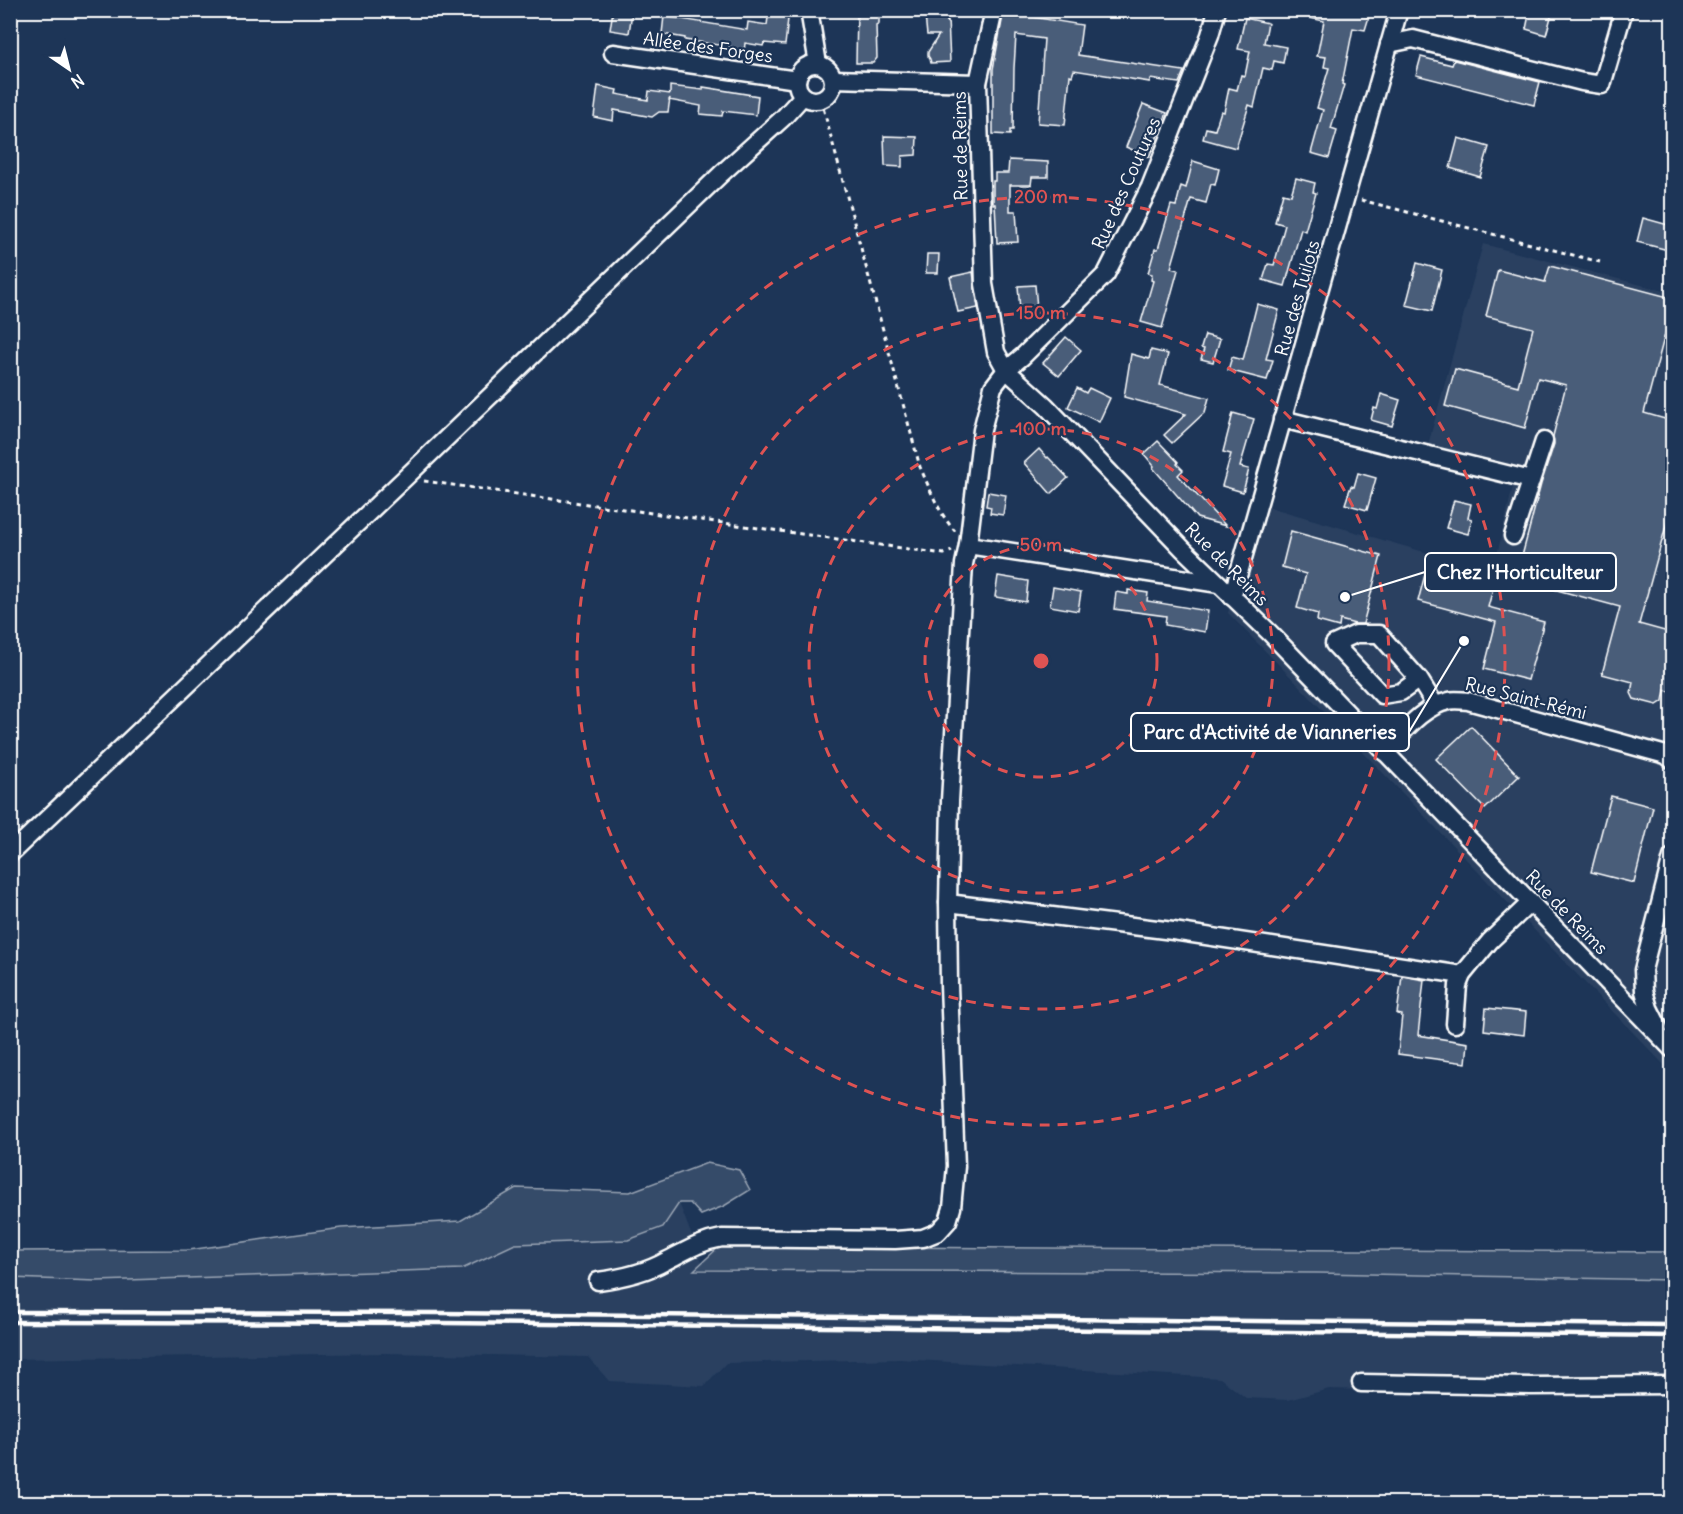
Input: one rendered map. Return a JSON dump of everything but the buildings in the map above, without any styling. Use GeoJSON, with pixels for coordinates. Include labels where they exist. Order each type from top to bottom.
{"type":"FeatureCollection","features":[{"type":"Feature","properties":{"kind":"street"},"geometry":{"type":"LineString","coordinates":[[809,10],[818,64]]}},
{"type":"Feature","properties":{"kind":"street","name":"Rue de Reims"},"geometry":{"type":"LineString","coordinates":[[994,10],[978,82],[984,284],[996,352],[1006,370],[1046,406],[1669,1046]]}},
{"type":"Feature","properties":{"kind":"street","name":"Rue des Coutures"},"geometry":{"type":"LineString","coordinates":[[598,1281],[640,1272],[708,1240],[722,1238],[896,1240],[923,1238],[938,1232],[948,1221],[952,1208],[956,1166],[949,985],[950,801],[963,564],[968,545],[982,430],[993,387],[1006,370],[1022,357],[1106,273],[1150,187],[1210,36],[1217,10]]}},
{"type":"Feature","properties":{"kind":"street","name":"Rue des Tuilots"},"geometry":{"type":"LineString","coordinates":[[1232,597],[1399,10]]}},
{"type":"Feature","properties":{"kind":"street"},"geometry":{"type":"LineString","coordinates":[[1389,44],[1413,39],[1582,82],[1602,85],[1624,10]]}},
{"type":"Feature","properties":{"kind":"street","name":"Allée des Forges"},"geometry":{"type":"LineString","coordinates":[[613,53],[797,80]]}},
{"type":"Feature","properties":{"kind":"street"},"geometry":{"type":"LineString","coordinates":[[818,64],[827,69],[833,79],[831,92],[821,100],[808,100],[799,92],[797,80],[802,69],[807,66],[818,64]]}},
{"type":"Feature","properties":{"kind":"street"},"geometry":{"type":"LineString","coordinates":[[833,79],[978,82]]}},
{"type":"Feature","properties":{"kind":"street"},"geometry":{"type":"LineString","coordinates":[[10,854],[721,174],[783,118],[803,96]]}},
{"type":"Feature","properties":{"kind":"street"},"geometry":{"type":"LineString","coordinates":[[1282,419],[1531,480]]}},
{"type":"Feature","properties":{"kind":"street"},"geometry":{"type":"LineString","coordinates":[[1513,536],[1544,441]]}},
{"type":"Feature","properties":{"kind":"street"},"geometry":{"type":"LineString","coordinates":[[968,545],[1219,584]]}},
{"type":"Feature","properties":{"kind":"street"},"geometry":{"type":"LineString","coordinates":[[1384,752],[1416,719],[1435,705],[1419,679],[1379,634],[1356,634],[1335,644],[1382,695],[1401,692],[1419,679]]}},
{"type":"Feature","properties":{"kind":"street","name":"Rue Saint-Rémi"},"geometry":{"type":"LineString","coordinates":[[1435,705],[1451,700],[1468,701],[1666,755],[1672,760]]}},
{"type":"Feature","properties":{"kind":"street"},"geometry":{"type":"LineString","coordinates":[[1669,1046],[1649,1008],[1644,991],[1642,970],[1672,857]]}},
{"type":"Feature","properties":{"kind":"street"},"geometry":{"type":"LineString","coordinates":[[948,903],[1173,931],[1462,975]]}},
{"type":"Feature","properties":{"kind":"street"},"geometry":{"type":"LineString","coordinates":[[1455,1024],[1458,985],[1462,975],[1490,941],[1530,903]]}},
{"type":"Feature","properties":{"kind":"street"},"geometry":{"type":"LineString","coordinates":[[1362,1383],[1532,1386],[1672,1385]]}},
{"type":"Feature","properties":{"kind":"path"},"geometry":{"type":"LineString","coordinates":[[405,478],[944,554],[968,545],[950,526],[933,497],[920,467],[821,100]]}},
{"type":"Feature","properties":{"kind":"path"},"geometry":{"type":"LineString","coordinates":[[1346,196],[1600,262]]}},
{"type":"Feature","properties":{"kind":"shaded area"},"geometry":{"type":"Polygon","coordinates":[[[1483,244],[1672,293],[1672,1073],[1228,613],[1262,505],[1493,572],[1515,478],[1425,456],[1483,244]]]}},
{"type":"Feature","properties":{"kind":"shaded area"},"geometry":{"type":"Polygon","coordinates":[[[707,1163],[739,1170],[750,1190],[724,1206],[701,1215],[690,1203],[679,1203],[663,1227],[628,1240],[515,1244],[462,1269],[97,1281],[11,1278],[11,1251],[189,1250],[341,1228],[460,1221],[516,1188],[630,1192],[707,1163]]]}},
{"type":"Feature","properties":{"kind":"shaded area"},"geometry":{"type":"Polygon","coordinates":[[[679,1203],[702,1262],[695,1270],[1318,1273],[1672,1280],[1672,1397],[1329,1389],[1288,1400],[1246,1398],[1220,1378],[900,1359],[726,1363],[704,1386],[609,1381],[588,1357],[385,1353],[11,1359],[11,1278],[97,1281],[462,1269],[515,1244],[628,1240],[663,1227],[679,1203]]]}},
{"type":"Feature","properties":{"kind":"shaded area"},"geometry":{"type":"Polygon","coordinates":[[[720,1246],[1672,1252],[1672,1280],[1318,1273],[694,1270],[720,1246]]]}},
{"type":"Feature","properties":{"kind":"railway"},"geometry":{"type":"LineString","coordinates":[[10,1312],[441,1313],[1672,1325]]}},
{"type":"Feature","properties":{"kind":"railway"},"geometry":{"type":"LineString","coordinates":[[10,1322],[442,1323],[1672,1336]]}},
{"type":"Feature","properties":{"kind":"place","name":"Chez l'Horticulteur"},"geometry":{"type":"Point","coordinates":[1345,597]}},
{"type":"Feature","properties":{"kind":"place","name":"Parc d'Activité de Vianneries"},"geometry":{"type":"Point","coordinates":[1464,641]}}]}
